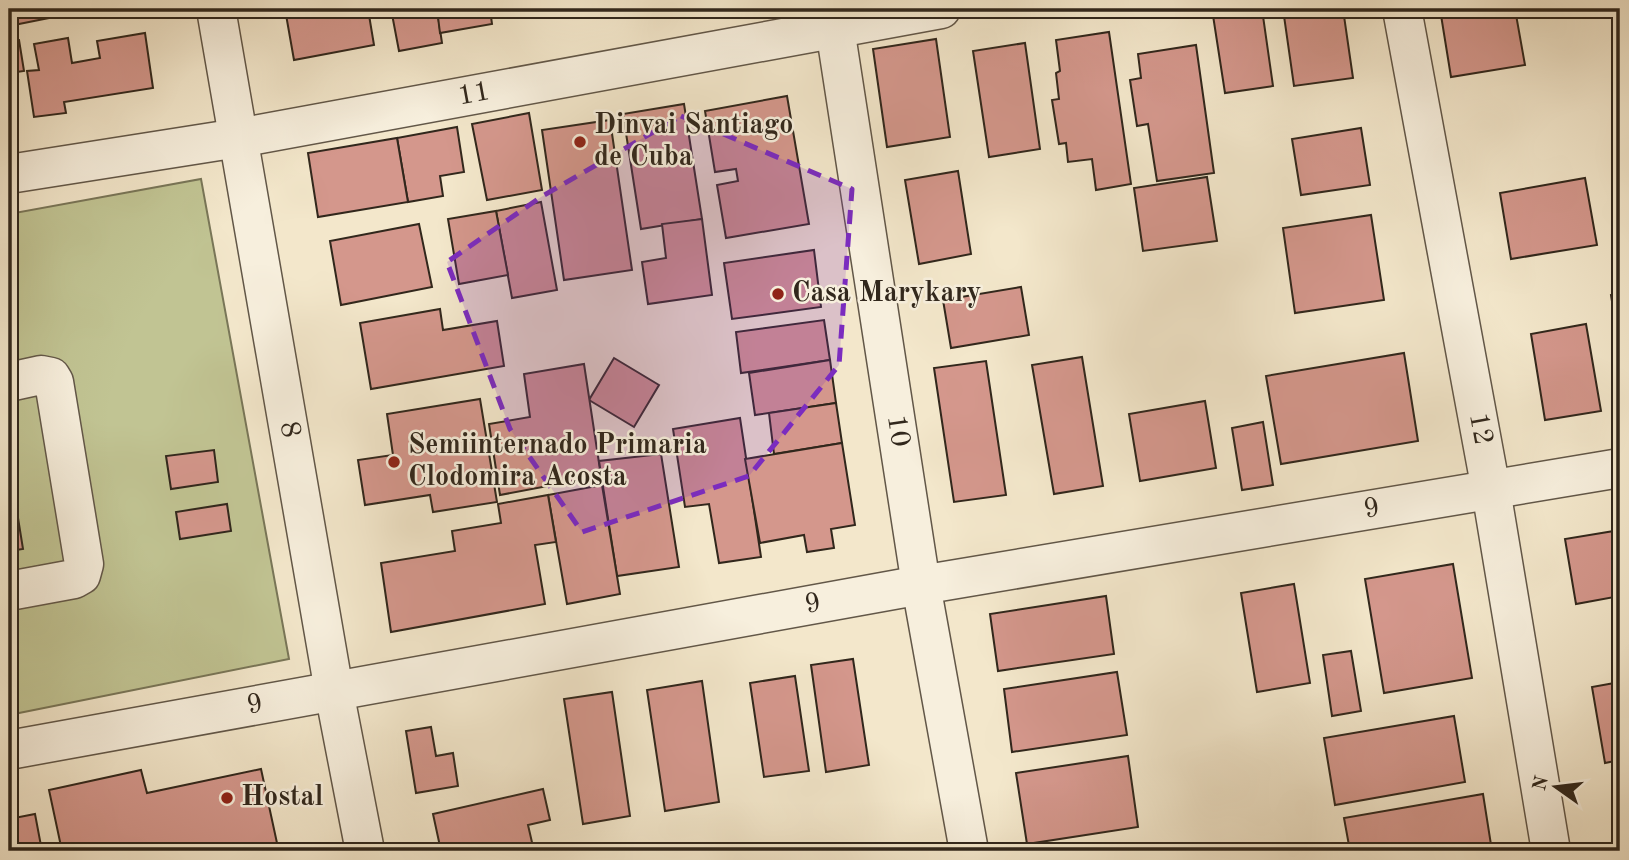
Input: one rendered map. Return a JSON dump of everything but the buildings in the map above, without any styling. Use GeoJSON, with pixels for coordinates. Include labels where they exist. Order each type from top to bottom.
{"type":"FeatureCollection","features":[{"type":"Feature","properties":{"kind":"street","name":"8"},"geometry":{"type":"LineString","coordinates":[[216,9],[334,691],[365,851]]}},
{"type":"Feature","properties":{"kind":"street","name":"11"},"geometry":{"type":"LineString","coordinates":[[9,174],[238,138],[834,18],[941,9]]}},
{"type":"Feature","properties":{"kind":"street","name":"12"},"geometry":{"type":"LineString","coordinates":[[1402,9],[1492,489],[1551,851]]}},
{"type":"Feature","properties":{"kind":"street","name":"10"},"geometry":{"type":"LineString","coordinates":[[834,18],[921,585],[969,851]]}},
{"type":"Feature","properties":{"kind":"street"},"geometry":{"type":"LineString","coordinates":[[9,382],[41,375],[51,377],[54,382],[84,565],[81,575],[74,579],[9,591]]}},
{"type":"Feature","properties":{"kind":"street","name":"9"},"geometry":{"type":"LineString","coordinates":[[9,750],[921,585],[1620,468]]}},
{"type":"Feature","properties":{"kind":"highlighted area"},"geometry":{"type":"Polygon","coordinates":[[[681,116],[852,189],[839,365],[749,476],[582,532],[510,429],[447,262],[541,197],[681,116]]]}},
{"type":"Feature","properties":{"kind":"green space"},"geometry":{"type":"Polygon","coordinates":[[[201,179],[289,659],[9,715],[9,214],[201,179]]]}},
{"type":"Feature","properties":{"kind":"place","name":"Dinvai Santiago de Cuba"},"geometry":{"type":"Point","coordinates":[580,142]}},
{"type":"Feature","properties":{"kind":"place","name":"Casa Marykary"},"geometry":{"type":"Point","coordinates":[778,294]}},
{"type":"Feature","properties":{"kind":"place","name":"Semiinternado Primaria Clodomira Acosta"},"geometry":{"type":"Point","coordinates":[394,462]}},
{"type":"Feature","properties":{"kind":"place","name":"Hostal"},"geometry":{"type":"Point","coordinates":[227,798]}}]}
